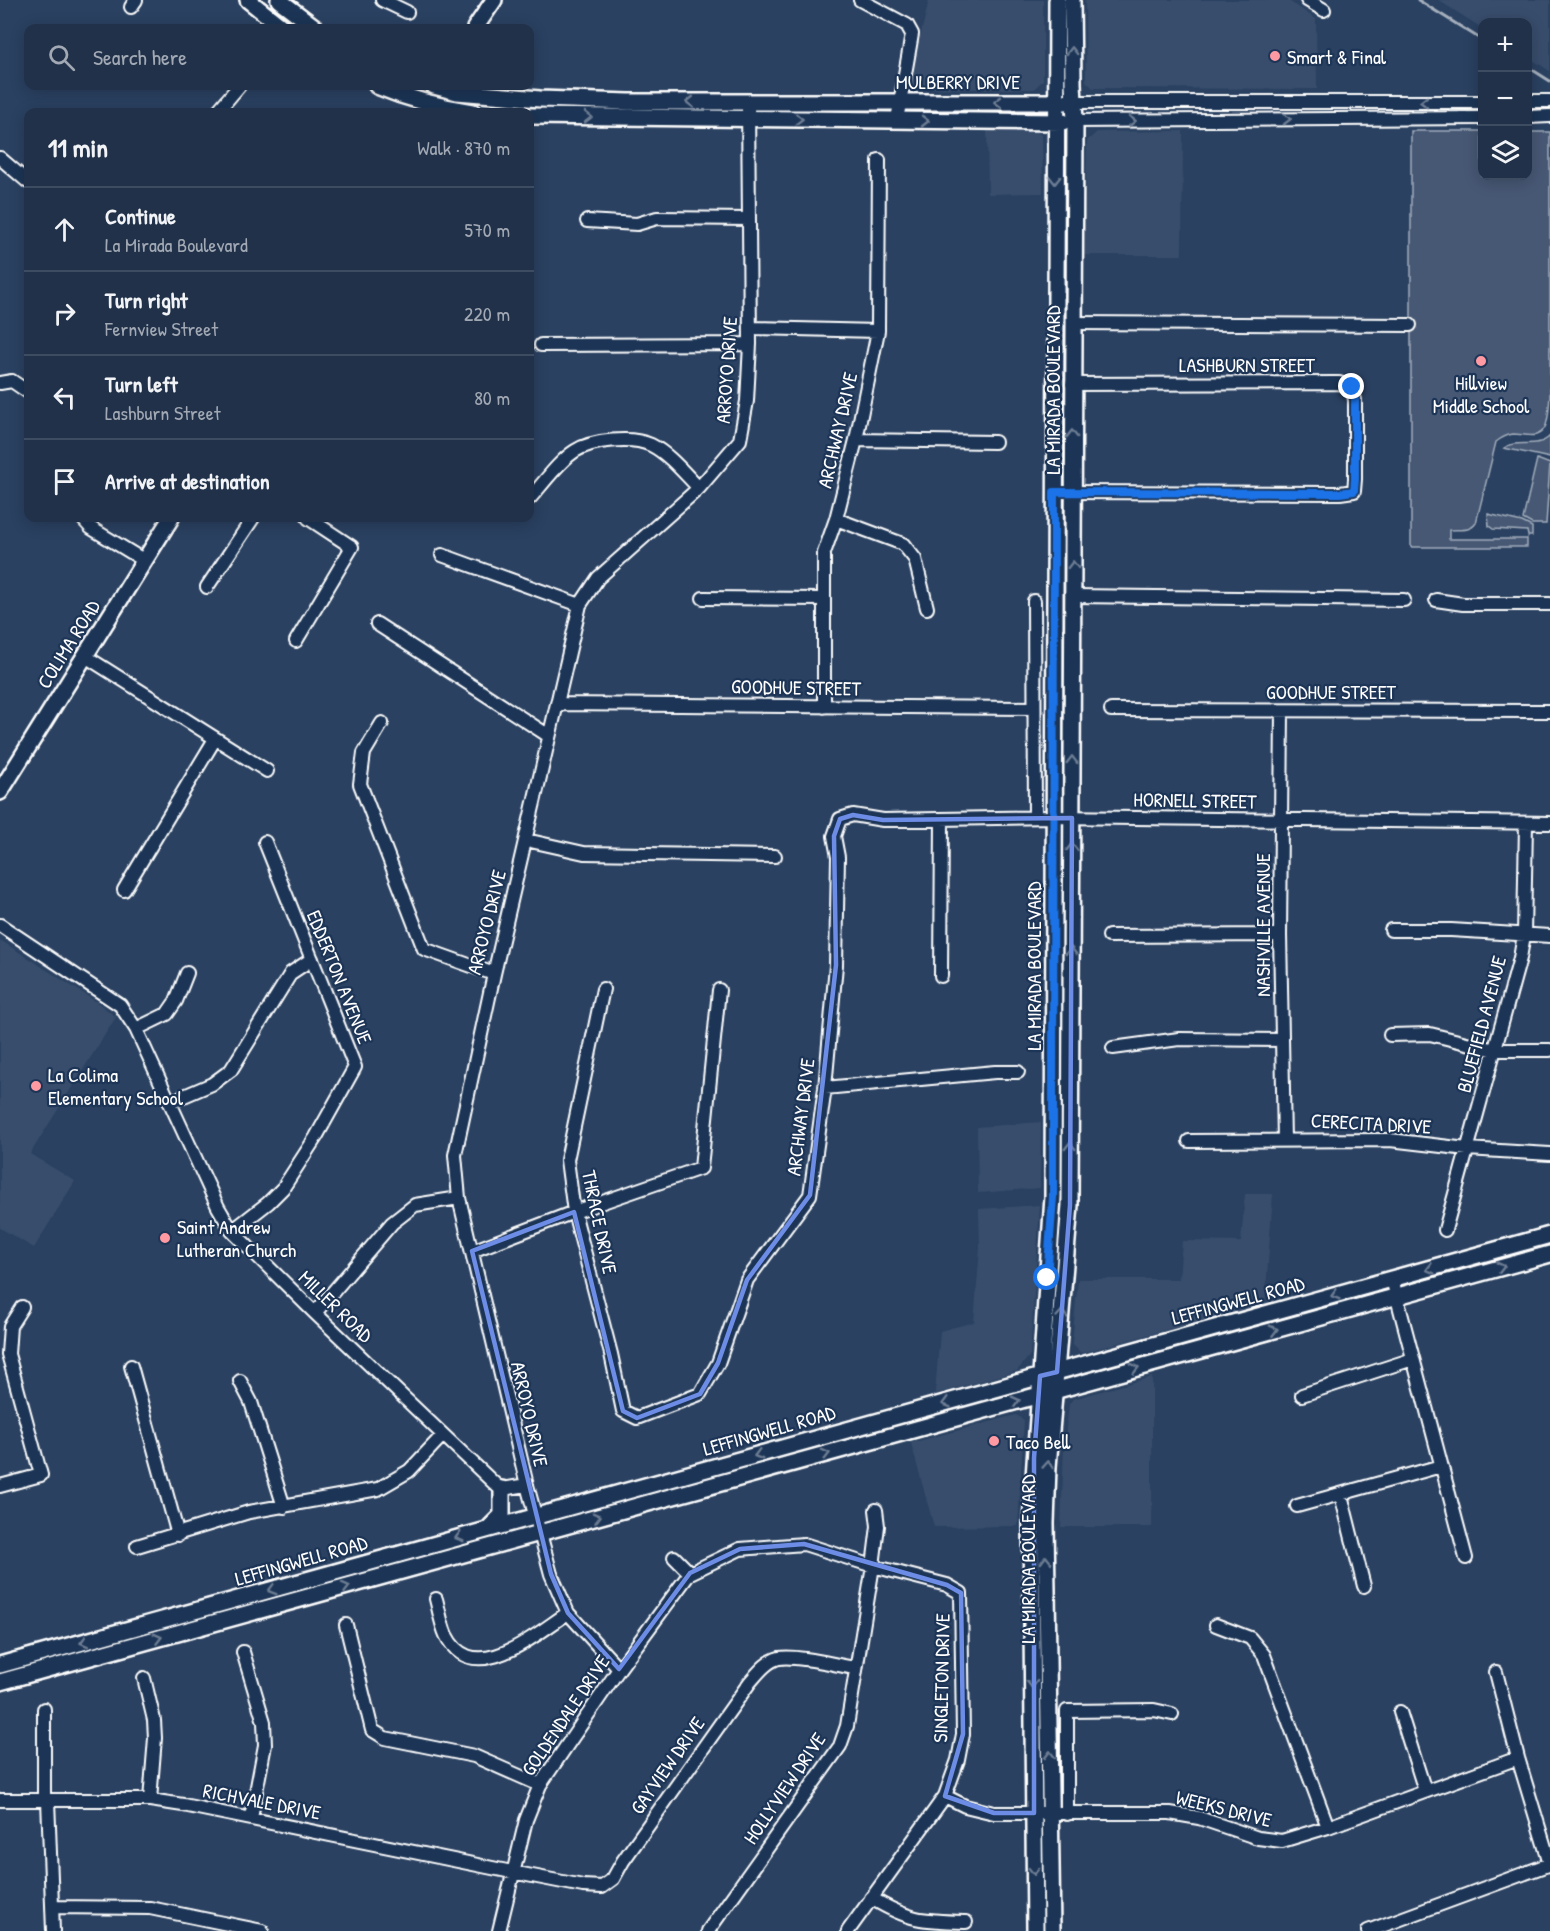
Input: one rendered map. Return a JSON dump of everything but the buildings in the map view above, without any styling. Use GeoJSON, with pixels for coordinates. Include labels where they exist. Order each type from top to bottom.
{"type":"FeatureCollection","features":[{"type":"Feature","properties":{"kind":"main road"},"geometry":{"type":"LineString","coordinates":[[248,0],[279,24]]}},
{"type":"Feature","properties":{"kind":"main road"},"geometry":{"type":"LineString","coordinates":[[279,0],[310,24]]}},
{"type":"Feature","properties":{"kind":"main road"},"geometry":{"type":"LineString","coordinates":[[478,24],[494,0]]}},
{"type":"Feature","properties":{"kind":"main road","name":"LA MIRADA BOULEVARD"},"geometry":{"type":"LineString","coordinates":[[1035,1931],[1031,1522],[1053,1197],[1057,0]]}},
{"type":"Feature","properties":{"kind":"main road","name":"LA MIRADA BOULEVARD"},"geometry":{"type":"LineString","coordinates":[[1052,1931],[1046,1523],[1048,1467],[1070,1205],[1075,121],[1072,0]]}},
{"type":"Feature","properties":{"kind":"main road"},"geometry":{"type":"LineString","coordinates":[[387,90],[424,108],[434,90]]}},
{"type":"Feature","properties":{"kind":"main road","name":"MULBERRY DRIVE"},"geometry":{"type":"LineString","coordinates":[[450,90],[540,99],[629,102],[1074,102]]}},
{"type":"Feature","properties":{"kind":"main road","name":"MULBERRY DRIVE"},"geometry":{"type":"LineString","coordinates":[[534,116],[1075,121]]}},
{"type":"Feature","properties":{"kind":"main road","name":"COLIMA ROAD"},"geometry":{"type":"LineString","coordinates":[[0,792],[169,522]]}},
{"type":"Feature","properties":{"kind":"main road","name":"LEFFINGWELL ROAD"},"geometry":{"type":"LineString","coordinates":[[0,1665],[1550,1235]]}},
{"type":"Feature","properties":{"kind":"main road","name":"LEFFINGWELL ROAD"},"geometry":{"type":"LineString","coordinates":[[1,1679],[541,1533],[1550,1254]]}},
{"type":"Feature","properties":{"kind":"main road"},"geometry":{"type":"LineString","coordinates":[[488,1530],[502,1515],[502,1489]]}},
{"type":"Feature","properties":{"kind":"street"},"geometry":{"type":"LineString","coordinates":[[382,0],[407,12]]}},
{"type":"Feature","properties":{"kind":"street"},"geometry":{"type":"LineString","coordinates":[[860,0],[907,24],[912,34],[897,120]]}},
{"type":"Feature","properties":{"kind":"street"},"geometry":{"type":"LineString","coordinates":[[1307,0],[1324,10]]}},
{"type":"Feature","properties":{"kind":"street"},"geometry":{"type":"LineString","coordinates":[[289,24],[298,16]]}},
{"type":"Feature","properties":{"kind":"street"},"geometry":{"type":"LineString","coordinates":[[220,108],[236,90]]}},
{"type":"Feature","properties":{"kind":"street","name":"ARROYO DRIVE"},"geometry":{"type":"LineString","coordinates":[[619,1669],[568,1613],[551,1574],[527,1485],[459,1198],[455,1155],[494,975],[580,605],[598,578],[699,488],[740,440],[747,400],[750,344],[750,119],[748,101]]}},
{"type":"Feature","properties":{"kind":"street"},"geometry":{"type":"LineString","coordinates":[[1532,101],[1550,101]]}},
{"type":"Feature","properties":{"kind":"street","name":"MULBERRY DRIVE"},"geometry":{"type":"LineString","coordinates":[[1074,102],[1478,102]]}},
{"type":"Feature","properties":{"kind":"street"},"geometry":{"type":"LineString","coordinates":[[1532,117],[1550,116]]}},
{"type":"Feature","properties":{"kind":"street","name":"MULBERRY DRIVE"},"geometry":{"type":"LineString","coordinates":[[1075,121],[1478,118]]}},
{"type":"Feature","properties":{"kind":"street"},"geometry":{"type":"LineString","coordinates":[[0,158],[24,179]]}},
{"type":"Feature","properties":{"kind":"street","name":"ARCHWAY DRIVE"},"geometry":{"type":"LineString","coordinates":[[824,707],[825,553],[856,440],[878,331],[879,160]]}},
{"type":"Feature","properties":{"kind":"street"},"geometry":{"type":"LineString","coordinates":[[587,221],[637,224],[657,218],[749,219]]}},
{"type":"Feature","properties":{"kind":"street"},"geometry":{"type":"LineString","coordinates":[[1073,323],[1410,325]]}},
{"type":"Feature","properties":{"kind":"street"},"geometry":{"type":"LineString","coordinates":[[750,328],[878,331]]}},
{"type":"Feature","properties":{"kind":"street"},"geometry":{"type":"LineString","coordinates":[[541,345],[750,344]]}},
{"type":"Feature","properties":{"kind":"street"},"geometry":{"type":"LineString","coordinates":[[0,382],[12,381],[24,389]]}},
{"type":"Feature","properties":{"kind":"street","name":"LASHBURN STREET"},"geometry":{"type":"LineString","coordinates":[[1072,384],[1339,383],[1352,387],[1355,400],[1354,491],[1340,493],[1073,492]]}},
{"type":"Feature","properties":{"kind":"street"},"geometry":{"type":"LineString","coordinates":[[534,494],[573,452],[589,444],[611,440],[648,444],[663,453],[699,488]]}},
{"type":"Feature","properties":{"kind":"street"},"geometry":{"type":"LineString","coordinates":[[856,440],[995,442]]}},
{"type":"Feature","properties":{"kind":"street"},"geometry":{"type":"LineString","coordinates":[[1054,492],[1073,492]]}},
{"type":"Feature","properties":{"kind":"street"},"geometry":{"type":"LineString","coordinates":[[836,519],[903,544],[915,559],[927,608]]}},
{"type":"Feature","properties":{"kind":"street"},"geometry":{"type":"LineString","coordinates":[[86,522],[145,561]]}},
{"type":"Feature","properties":{"kind":"street"},"geometry":{"type":"LineString","coordinates":[[207,587],[250,522]]}},
{"type":"Feature","properties":{"kind":"street"},"geometry":{"type":"LineString","coordinates":[[296,641],[352,547],[314,522]]}},
{"type":"Feature","properties":{"kind":"street"},"geometry":{"type":"LineString","coordinates":[[442,555],[580,605]]}},
{"type":"Feature","properties":{"kind":"street"},"geometry":{"type":"LineString","coordinates":[[1073,596],[1404,600]]}},
{"type":"Feature","properties":{"kind":"street"},"geometry":{"type":"LineString","coordinates":[[704,598],[824,599]]}},
{"type":"Feature","properties":{"kind":"street"},"geometry":{"type":"LineString","coordinates":[[1436,600],[1463,604],[1550,604]]}},
{"type":"Feature","properties":{"kind":"street"},"geometry":{"type":"LineString","coordinates":[[1034,601],[1035,818]]}},
{"type":"Feature","properties":{"kind":"street"},"geometry":{"type":"LineString","coordinates":[[378,624],[549,736]]}},
{"type":"Feature","properties":{"kind":"street"},"geometry":{"type":"LineString","coordinates":[[85,656],[267,771]]}},
{"type":"Feature","properties":{"kind":"street","name":"GOODHUE STREET"},"geometry":{"type":"LineString","coordinates":[[557,704],[1034,708]]}},
{"type":"Feature","properties":{"kind":"street","name":"GOODHUE STREET"},"geometry":{"type":"LineString","coordinates":[[1111,710],[1550,711]]}},
{"type":"Feature","properties":{"kind":"street","name":"NASHVILLE AVENUE"},"geometry":{"type":"LineString","coordinates":[[1282,711],[1280,935],[1284,1140]]}},
{"type":"Feature","properties":{"kind":"street"},"geometry":{"type":"LineString","coordinates":[[382,723],[364,753],[360,784],[424,949],[494,975]]}},
{"type":"Feature","properties":{"kind":"street"},"geometry":{"type":"LineString","coordinates":[[124,890],[215,739]]}},
{"type":"Feature","properties":{"kind":"street","name":"HORNELL STREET"},"geometry":{"type":"LineString","coordinates":[[840,819],[853,815],[883,820],[1054,817],[1550,822]]}},
{"type":"Feature","properties":{"kind":"street","name":"ARCHWAY DRIVE"},"geometry":{"type":"LineString","coordinates":[[637,1418],[700,1394],[718,1364],[747,1280],[810,1195],[825,1088],[836,965],[838,857],[834,836],[840,819]]}},
{"type":"Feature","properties":{"kind":"street"},"geometry":{"type":"LineString","coordinates":[[941,976],[942,819]]}},
{"type":"Feature","properties":{"kind":"street","name":"BLUEFIELD AVENUE"},"geometry":{"type":"LineString","coordinates":[[1445,1230],[1524,935],[1526,823]]}},
{"type":"Feature","properties":{"kind":"street"},"geometry":{"type":"LineString","coordinates":[[526,840],[584,853],[775,856]]}},
{"type":"Feature","properties":{"kind":"street","name":"EDDERTON AVENUE"},"geometry":{"type":"LineString","coordinates":[[232,1231],[283,1188],[316,1137],[355,1067],[266,842]]}},
{"type":"Feature","properties":{"kind":"street","name":"MILLER ROAD"},"geometry":{"type":"LineString","coordinates":[[0,925],[120,1005],[136,1029],[218,1208],[232,1231],[315,1313],[502,1489]]}},
{"type":"Feature","properties":{"kind":"street"},"geometry":{"type":"LineString","coordinates":[[1391,930],[1451,930],[1550,936]]}},
{"type":"Feature","properties":{"kind":"street"},"geometry":{"type":"LineString","coordinates":[[1109,936],[1280,935]]}},
{"type":"Feature","properties":{"kind":"street"},"geometry":{"type":"LineString","coordinates":[[170,1102],[212,1084],[231,1070],[291,973],[312,959]]}},
{"type":"Feature","properties":{"kind":"street"},"geometry":{"type":"LineString","coordinates":[[136,1029],[167,1014],[176,1001],[187,973]]}},
{"type":"Feature","properties":{"kind":"street","name":"THRACE DRIVE"},"geometry":{"type":"LineString","coordinates":[[603,989],[567,1160],[574,1212],[611,1354],[623,1411],[637,1418]]}},
{"type":"Feature","properties":{"kind":"street"},"geometry":{"type":"LineString","coordinates":[[472,1251],[700,1168],[719,990]]}},
{"type":"Feature","properties":{"kind":"street"},"geometry":{"type":"LineString","coordinates":[[1390,1035],[1430,1035],[1495,1050],[1550,1050]]}},
{"type":"Feature","properties":{"kind":"street"},"geometry":{"type":"LineString","coordinates":[[1113,1048],[1179,1039],[1281,1040]]}},
{"type":"Feature","properties":{"kind":"street"},"geometry":{"type":"LineString","coordinates":[[825,1088],[995,1072],[1018,1072]]}},
{"type":"Feature","properties":{"kind":"street","name":"CERECITA DRIVE"},"geometry":{"type":"LineString","coordinates":[[1189,1141],[1390,1140],[1467,1149],[1550,1154]]}},
{"type":"Feature","properties":{"kind":"street"},"geometry":{"type":"LineString","coordinates":[[315,1313],[392,1223],[415,1205],[459,1198]]}},
{"type":"Feature","properties":{"kind":"street"},"geometry":{"type":"LineString","coordinates":[[1392,1279],[1466,1558]]}},
{"type":"Feature","properties":{"kind":"street"},"geometry":{"type":"LineString","coordinates":[[0,1486],[41,1475],[8,1354],[10,1326],[22,1307]]}},
{"type":"Feature","properties":{"kind":"street"},"geometry":{"type":"LineString","coordinates":[[1302,1395],[1413,1359]]}},
{"type":"Feature","properties":{"kind":"street"},"geometry":{"type":"LineString","coordinates":[[131,1366],[178,1535]]}},
{"type":"Feature","properties":{"kind":"street"},"geometry":{"type":"LineString","coordinates":[[240,1381],[251,1402],[284,1507]]}},
{"type":"Feature","properties":{"kind":"street"},"geometry":{"type":"LineString","coordinates":[[137,1546],[249,1512],[378,1489],[409,1471],[443,1435]]}},
{"type":"Feature","properties":{"kind":"street"},"geometry":{"type":"LineString","coordinates":[[1297,1506],[1441,1466]]}},
{"type":"Feature","properties":{"kind":"street"},"geometry":{"type":"LineString","coordinates":[[502,1489],[527,1485]]}},
{"type":"Feature","properties":{"kind":"street"},"geometry":{"type":"LineString","coordinates":[[1341,1495],[1364,1586]]}},
{"type":"Feature","properties":{"kind":"street","name":"HOLLYVIEW DRIVE"},"geometry":{"type":"LineString","coordinates":[[708,1931],[840,1746],[847,1726],[873,1566],[878,1526],[876,1510]]}},
{"type":"Feature","properties":{"kind":"street","name":"GOLDENDALE DRIVE"},"geometry":{"type":"LineString","coordinates":[[499,1931],[526,1820],[540,1785],[619,1669],[690,1573],[740,1549],[804,1544],[873,1566]]}},
{"type":"Feature","properties":{"kind":"street"},"geometry":{"type":"LineString","coordinates":[[674,1557],[690,1573]]}},
{"type":"Feature","properties":{"kind":"street","name":"SINGLETON DRIVE"},"geometry":{"type":"LineString","coordinates":[[848,1931],[945,1796],[958,1760],[963,1734],[961,1593],[946,1585],[873,1566]]}},
{"type":"Feature","properties":{"kind":"street"},"geometry":{"type":"LineString","coordinates":[[436,1599],[446,1634],[455,1648],[472,1658],[488,1659],[504,1654],[568,1613]]}},
{"type":"Feature","properties":{"kind":"street"},"geometry":{"type":"LineString","coordinates":[[1216,1624],[1250,1638],[1264,1656],[1328,1827]]}},
{"type":"Feature","properties":{"kind":"street"},"geometry":{"type":"LineString","coordinates":[[346,1625],[372,1730],[385,1738],[474,1756],[540,1785]]}},
{"type":"Feature","properties":{"kind":"street"},"geometry":{"type":"LineString","coordinates":[[243,1652],[264,1722],[265,1745],[251,1818]]}},
{"type":"Feature","properties":{"kind":"street","name":"GAYVIEW DRIVE"},"geometry":{"type":"LineString","coordinates":[[512,1872],[583,1886],[602,1887],[613,1879],[623,1861],[750,1682],[765,1666],[778,1658],[855,1668]]}},
{"type":"Feature","properties":{"kind":"street"},"geometry":{"type":"LineString","coordinates":[[1368,1931],[1550,1864],[1518,1758],[1496,1672]]}},
{"type":"Feature","properties":{"kind":"street"},"geometry":{"type":"LineString","coordinates":[[144,1678],[154,1729],[150,1800]]}},
{"type":"Feature","properties":{"kind":"street"},"geometry":{"type":"LineString","coordinates":[[44,1709],[52,1931]]}},
{"type":"Feature","properties":{"kind":"street"},"geometry":{"type":"LineString","coordinates":[[1067,1814],[1067,1711],[1154,1710],[1172,1714]]}},
{"type":"Feature","properties":{"kind":"street"},"geometry":{"type":"LineString","coordinates":[[1400,1712],[1425,1791]]}},
{"type":"Feature","properties":{"kind":"street","name":"WEEKS DRIVE"},"geometry":{"type":"LineString","coordinates":[[945,1796],[965,1806],[994,1813],[1170,1813],[1199,1818],[1258,1838],[1282,1841],[1328,1827],[1518,1758]]}},
{"type":"Feature","properties":{"kind":"street","name":"RICHVALE DRIVE"},"geometry":{"type":"LineString","coordinates":[[0,1800],[150,1800],[251,1818],[512,1872]]}},
{"type":"Feature","properties":{"kind":"street"},"geometry":{"type":"LineString","coordinates":[[871,1898],[894,1912],[911,1918],[927,1921],[966,1922]]}},
{"type":"Feature","properties":{"kind":"street"},"geometry":{"type":"LineString","coordinates":[[52,1907],[150,1908],[262,1931]]}},
{"type":"Feature","properties":{"kind":"highlighted area"},"geometry":{"type":"Polygon","coordinates":[[[853,815],[883,820],[1072,818],[1070,1205],[1057,1372],[1040,1376],[1034,1458],[1034,1813],[994,1813],[945,1796],[963,1734],[961,1593],[947,1585],[804,1544],[740,1549],[690,1573],[619,1669],[591,1640],[568,1613],[551,1574],[472,1251],[574,1212],[623,1411],[637,1418],[700,1394],[718,1363],[747,1280],[810,1195],[836,965],[834,836],[840,819],[853,815]]]}},
{"type":"Feature","properties":{"kind":"shaded area"},"geometry":{"type":"Polygon","coordinates":[[[929,0],[1043,0],[1043,80],[1034,89],[908,88],[929,0]]]}},
{"type":"Feature","properties":{"kind":"shaded area"},"geometry":{"type":"Polygon","coordinates":[[[1085,0],[1287,0],[1316,19],[1317,89],[1093,88],[1086,81],[1085,0]]]}},
{"type":"Feature","properties":{"kind":"shaded area"},"geometry":{"type":"Polygon","coordinates":[[[1438,0],[1550,0],[1550,71],[1532,60],[1532,18],[1478,18],[1478,25],[1438,0]]]}},
{"type":"Feature","properties":{"kind":"shaded area"},"geometry":{"type":"Polygon","coordinates":[[[987,130],[1036,131],[1042,136],[1043,193],[988,194],[987,130]]]}},
{"type":"Feature","properties":{"kind":"shaded area"},"geometry":{"type":"Polygon","coordinates":[[[1183,131],[1182,255],[1084,255],[1087,141],[1097,132],[1183,131]]]}},
{"type":"Feature","properties":{"kind":"shaded area","name":"Hillview Middle School"},"geometry":{"type":"Polygon","coordinates":[[[1411,131],[1478,131],[1478,180],[1532,180],[1532,132],[1550,132],[1550,396],[1547,422],[1543,430],[1536,435],[1513,434],[1496,442],[1476,523],[1467,529],[1449,530],[1449,539],[1527,539],[1527,547],[1411,547],[1411,131]]]}},
{"type":"Feature","properties":{"kind":"shaded area"},"geometry":{"type":"Polygon","coordinates":[[[1550,436],[1550,458],[1504,448],[1509,445],[1539,442],[1550,436]]]}},
{"type":"Feature","properties":{"kind":"shaded area"},"geometry":{"type":"Polygon","coordinates":[[[1537,459],[1550,464],[1546,524],[1532,524],[1523,519],[1537,459]]]}},
{"type":"Feature","properties":{"kind":"shaded area"},"geometry":{"type":"Polygon","coordinates":[[[1488,514],[1522,522],[1532,527],[1532,536],[1528,536],[1527,531],[1493,529],[1489,526],[1488,514]]]}},
{"type":"Feature","properties":{"kind":"shaded area","name":"La Colima Elementary School"},"geometry":{"type":"Polygon","coordinates":[[[0,940],[116,1017],[30,1154],[75,1181],[34,1248],[0,1228],[0,940]]]}},
{"type":"Feature","properties":{"kind":"shaded area"},"geometry":{"type":"Polygon","coordinates":[[[1041,1122],[1040,1188],[978,1193],[977,1127],[1041,1122]]]}},
{"type":"Feature","properties":{"kind":"shaded area"},"geometry":{"type":"Polygon","coordinates":[[[1245,1194],[1273,1194],[1265,1303],[1081,1353],[1072,1344],[1078,1279],[1179,1279],[1182,1241],[1241,1242],[1245,1194]]]}},
{"type":"Feature","properties":{"kind":"shaded area"},"geometry":{"type":"Polygon","coordinates":[[[1040,1205],[1030,1355],[1017,1371],[935,1394],[940,1331],[974,1322],[980,1248],[979,1209],[1040,1205]]]}},
{"type":"Feature","properties":{"kind":"shaded area"},"geometry":{"type":"Polygon","coordinates":[[[1152,1377],[1152,1527],[1061,1527],[1064,1447],[1069,1404],[1073,1399],[1152,1377]]]}},
{"type":"Feature","properties":{"kind":"shaded area"},"geometry":{"type":"Polygon","coordinates":[[[1016,1415],[1024,1420],[1018,1526],[934,1527],[911,1443],[1016,1415]]]}},
{"type":"Feature","properties":{"kind":"waterway"},"geometry":{"type":"LineString","coordinates":[[1418,0],[1478,38]]}},
{"type":"Feature","properties":{"kind":"waterway"},"geometry":{"type":"LineString","coordinates":[[1532,70],[1550,81]]}},
{"type":"Feature","properties":{"kind":"place","name":"Smart & Final"},"geometry":{"type":"Point","coordinates":[1275,56]}},
{"type":"Feature","properties":{"kind":"place","name":"Hillview Middle School"},"geometry":{"type":"Point","coordinates":[1481,361]}},
{"type":"Feature","properties":{"kind":"place","name":"La Colima Elementary School"},"geometry":{"type":"Point","coordinates":[36,1086]}},
{"type":"Feature","properties":{"kind":"place","name":"Saint Andrew Lutheran Church"},"geometry":{"type":"Point","coordinates":[165,1238]}},
{"type":"Feature","properties":{"kind":"place","name":"Taco Bell"},"geometry":{"type":"Point","coordinates":[994,1441]}},
{"type":"Feature","properties":{"kind":"route"},"geometry":{"type":"LineString","coordinates":[[1047,1278],[1053,1197],[1054,492],[1340,493],[1354,491],[1355,400],[1352,387]]}}]}
